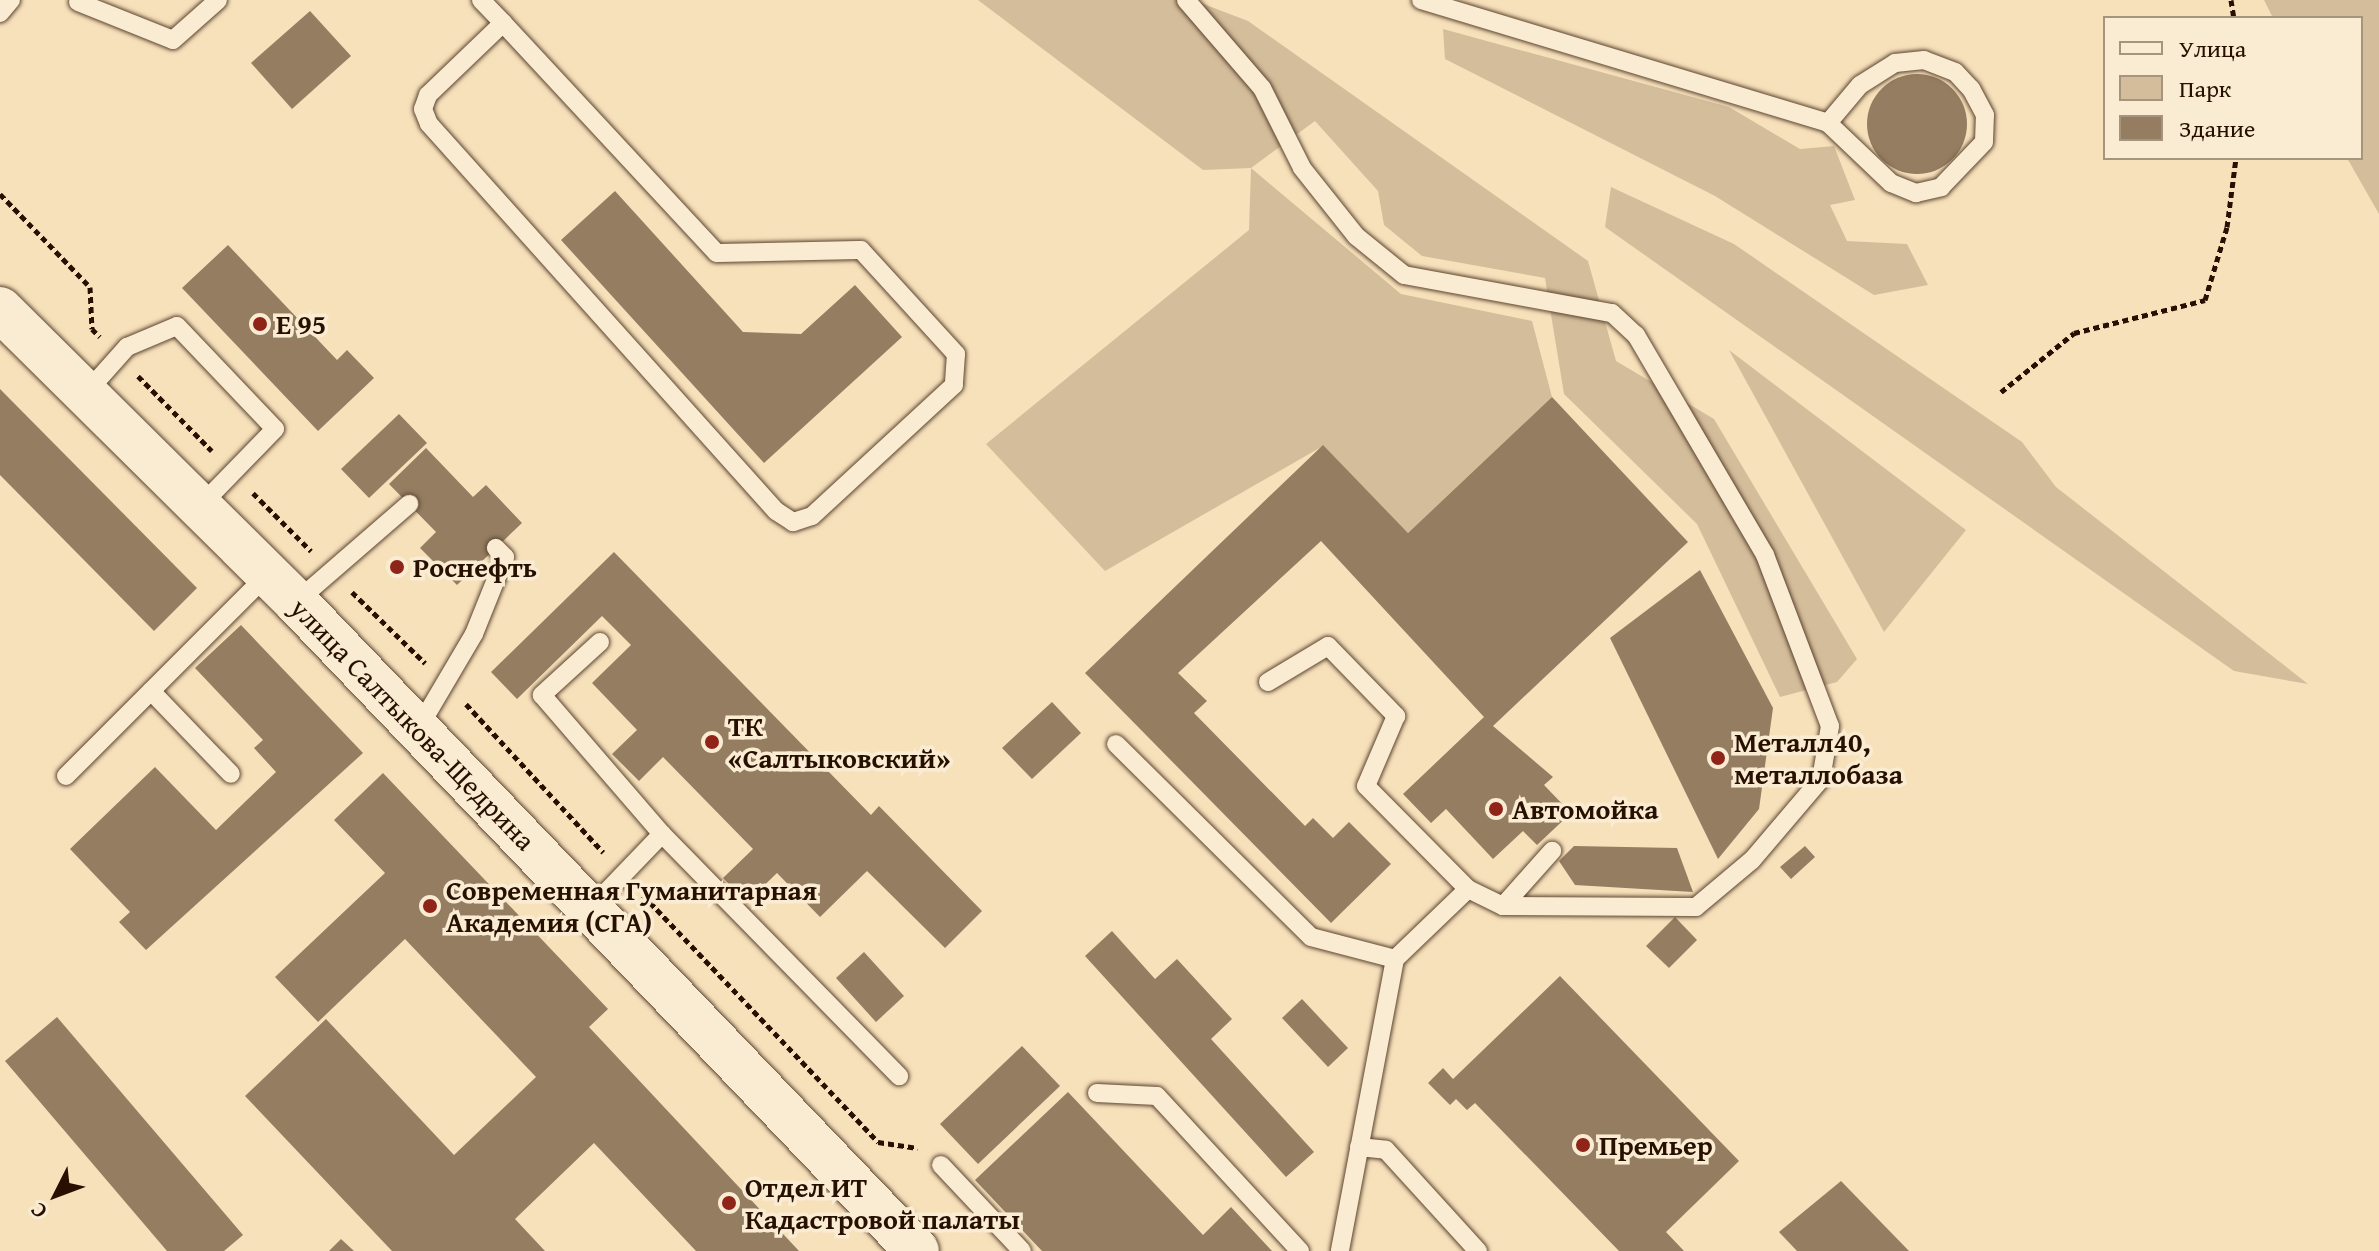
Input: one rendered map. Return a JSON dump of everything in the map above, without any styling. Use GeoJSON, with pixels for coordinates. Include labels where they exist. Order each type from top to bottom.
{"type":"FeatureCollection","features":[{"type":"Feature","properties":{"kind":"main road","name":"улица Салтыкова-Щедрина"},"geometry":{"type":"LineString","coordinates":[[0,309],[282,588],[917,1251]]}},
{"type":"Feature","properties":{"kind":"lane"},"geometry":{"type":"LineString","coordinates":[[0,13],[11,0]]}},
{"type":"Feature","properties":{"kind":"lane"},"geometry":{"type":"LineString","coordinates":[[76,1],[173,40],[218,0]]}},
{"type":"Feature","properties":{"kind":"lane"},"geometry":{"type":"LineString","coordinates":[[481,0],[503,23],[717,253],[861,250],[956,354],[954,385],[812,516],[793,522],[776,511],[429,124],[423,109],[428,95],[503,23]]}},
{"type":"Feature","properties":{"kind":"lane"},"geometry":{"type":"LineString","coordinates":[[1186,0],[1262,88],[1302,168],[1356,236],[1404,275],[1612,313],[1636,335],[1765,555],[1830,726],[1821,779],[1752,860],[1696,907],[1503,906],[1468,889],[1366,786],[1396,716],[1328,646],[1268,682]]}},
{"type":"Feature","properties":{"kind":"lane"},"geometry":{"type":"LineString","coordinates":[[1421,0],[1828,123],[1891,183],[1916,193],[1941,187],[1984,142],[1985,115],[1971,89],[1955,72],[1924,60],[1895,63],[1860,85],[1828,123]]}},
{"type":"Feature","properties":{"kind":"lane"},"geometry":{"type":"LineString","coordinates":[[86,393],[127,347],[177,326],[275,429],[200,506]]}},
{"type":"Feature","properties":{"kind":"lane"},"geometry":{"type":"LineString","coordinates":[[66,776],[151,691],[282,588],[409,504]]}},
{"type":"Feature","properties":{"kind":"lane"},"geometry":{"type":"LineString","coordinates":[[418,729],[474,634],[505,557],[496,548]]}},
{"type":"Feature","properties":{"kind":"lane"},"geometry":{"type":"LineString","coordinates":[[600,642],[542,695],[662,834],[899,1076]]}},
{"type":"Feature","properties":{"kind":"lane"},"geometry":{"type":"LineString","coordinates":[[151,691],[231,774]]}},
{"type":"Feature","properties":{"kind":"lane"},"geometry":{"type":"LineString","coordinates":[[1116,744],[1311,937],[1395,959]]}},
{"type":"Feature","properties":{"kind":"lane"},"geometry":{"type":"LineString","coordinates":[[590,909],[662,834]]}},
{"type":"Feature","properties":{"kind":"lane"},"geometry":{"type":"LineString","coordinates":[[1503,906],[1552,851]]}},
{"type":"Feature","properties":{"kind":"lane"},"geometry":{"type":"LineString","coordinates":[[1340,1251],[1395,959],[1468,889]]}},
{"type":"Feature","properties":{"kind":"lane"},"geometry":{"type":"LineString","coordinates":[[1097,1093],[1157,1096],[1300,1251]]}},
{"type":"Feature","properties":{"kind":"lane"},"geometry":{"type":"LineString","coordinates":[[1359,1147],[1386,1150],[1478,1251]]}},
{"type":"Feature","properties":{"kind":"lane"},"geometry":{"type":"LineString","coordinates":[[941,1165],[1022,1251]]}},
{"type":"Feature","properties":{"kind":"path"},"geometry":{"type":"LineString","coordinates":[[2001,392],[2074,333],[2205,300],[2227,227],[2236,160]]}},
{"type":"Feature","properties":{"kind":"green space"},"geometry":{"type":"Polygon","coordinates":[[[978,0],[1193,0],[1248,21],[1588,261],[1616,361],[1714,419],[1857,659],[1837,682],[1780,697],[1697,524],[1564,394],[1545,278],[1422,256],[1384,225],[1378,191],[1315,121],[1251,168],[1203,170],[978,0]]]}},
{"type":"Feature","properties":{"kind":"green space"},"geometry":{"type":"Polygon","coordinates":[[[2264,0],[2379,0],[2379,214],[2348,160],[2363,160],[2363,16],[2272,16],[2264,0]]]}},
{"type":"Feature","properties":{"kind":"green space"},"geometry":{"type":"Polygon","coordinates":[[[1443,29],[1729,107],[1800,149],[1834,146],[1855,200],[1830,205],[1847,241],[1907,244],[1928,285],[1874,295],[1715,196],[1445,59],[1443,29]]]}},
{"type":"Feature","properties":{"kind":"green space"},"geometry":{"type":"Polygon","coordinates":[[[1251,168],[1401,294],[1532,321],[1552,397],[1408,533],[1323,446],[1105,571],[986,444],[1249,230],[1251,168]]]}},
{"type":"Feature","properties":{"kind":"green space"},"geometry":{"type":"Polygon","coordinates":[[[1611,187],[1734,244],[2022,442],[2056,487],[2308,684],[2234,671],[1605,227],[1611,187]]]}},
{"type":"Feature","properties":{"kind":"green space"},"geometry":{"type":"Polygon","coordinates":[[[1729,350],[1966,530],[1884,632],[1729,350]]]}},
{"type":"Feature","properties":{"kind":"building"},"geometry":{"type":"Polygon","coordinates":[[[310,11],[351,56],[292,109],[251,63],[310,11]]]}},
{"type":"Feature","properties":{"kind":"building"},"geometry":{"type":"Polygon","coordinates":[[[1917,74],[1945,82],[1959,96],[1967,124],[1959,152],[1945,166],[1917,174],[1889,166],[1875,152],[1867,124],[1875,96],[1889,82],[1917,74]]]}},
{"type":"Feature","properties":{"kind":"building"},"geometry":{"type":"Polygon","coordinates":[[[615,191],[743,332],[801,334],[855,285],[902,337],[764,463],[561,240],[615,191]]]}},
{"type":"Feature","properties":{"kind":"building","name":"Е 95"},"geometry":{"type":"Polygon","coordinates":[[[228,245],[337,360],[347,350],[374,378],[318,431],[182,288],[228,245]]]}},
{"type":"Feature","properties":{"kind":"building"},"geometry":{"type":"Polygon","coordinates":[[[0,389],[197,588],[154,631],[0,475],[0,389]]]}},
{"type":"Feature","properties":{"kind":"building"},"geometry":{"type":"Polygon","coordinates":[[[1552,397],[1688,542],[1493,726],[1553,777],[1544,785],[1571,813],[1537,845],[1523,831],[1493,859],[1446,809],[1431,823],[1403,794],[1484,717],[1321,541],[1178,673],[1207,701],[1194,713],[1305,826],[1313,818],[1333,838],[1349,822],[1391,864],[1331,923],[1085,673],[1323,445],[1408,533],[1552,397]]]}},
{"type":"Feature","properties":{"kind":"building"},"geometry":{"type":"Polygon","coordinates":[[[399,414],[427,443],[369,498],[341,469],[399,414]]]}},
{"type":"Feature","properties":{"kind":"building"},"geometry":{"type":"Polygon","coordinates":[[[426,448],[473,497],[486,485],[522,523],[457,585],[420,548],[436,532],[389,484],[426,448]]]}},
{"type":"Feature","properties":{"kind":"building","name":"ТК «Салтыковский»"},"geometry":{"type":"Polygon","coordinates":[[[614,552],[871,815],[879,806],[982,911],[945,948],[867,871],[820,917],[777,873],[747,902],[723,878],[753,849],[663,757],[639,781],[612,754],[637,730],[592,683],[631,645],[602,616],[517,699],[491,672],[614,552]]]}},
{"type":"Feature","properties":{"kind":"building","name":"Металл40, металлобаза"},"geometry":{"type":"Polygon","coordinates":[[[1700,570],[1773,708],[1759,809],[1718,859],[1610,638],[1700,570]]]}},
{"type":"Feature","properties":{"kind":"building"},"geometry":{"type":"Polygon","coordinates":[[[241,625],[363,753],[146,950],[119,922],[130,912],[70,849],[155,767],[216,830],[276,772],[254,748],[263,740],[195,668],[241,625]]]}},
{"type":"Feature","properties":{"kind":"building"},"geometry":{"type":"Polygon","coordinates":[[[1052,702],[1081,733],[1032,779],[1002,748],[1052,702]]]}},
{"type":"Feature","properties":{"kind":"building"},"geometry":{"type":"Polygon","coordinates":[[[383,773],[608,1009],[589,1027],[799,1251],[696,1251],[594,1143],[515,1219],[545,1251],[392,1251],[245,1096],[326,1019],[454,1155],[536,1077],[405,939],[318,1022],[275,977],[385,873],[334,820],[383,773]]]}},
{"type":"Feature","properties":{"kind":"building"},"geometry":{"type":"Polygon","coordinates":[[[1574,846],[1677,848],[1693,892],[1575,885],[1559,861],[1574,846]]]}},
{"type":"Feature","properties":{"kind":"building"},"geometry":{"type":"Polygon","coordinates":[[[1805,846],[1815,857],[1791,879],[1780,867],[1805,846]]]}},
{"type":"Feature","properties":{"kind":"building"},"geometry":{"type":"Polygon","coordinates":[[[1675,917],[1697,940],[1669,968],[1646,946],[1675,917]]]}},
{"type":"Feature","properties":{"kind":"building"},"geometry":{"type":"Polygon","coordinates":[[[1112,931],[1155,979],[1177,959],[1232,1019],[1211,1039],[1314,1152],[1286,1177],[1085,956],[1112,931]]]}},
{"type":"Feature","properties":{"kind":"building"},"geometry":{"type":"Polygon","coordinates":[[[864,952],[904,996],[876,1022],[836,978],[864,952]]]}},
{"type":"Feature","properties":{"kind":"building"},"geometry":{"type":"Polygon","coordinates":[[[1560,976],[1739,1161],[1666,1232],[1684,1251],[1619,1251],[1475,1103],[1467,1110],[1456,1099],[1450,1105],[1428,1083],[1443,1068],[1453,1079],[1560,976]]]}},
{"type":"Feature","properties":{"kind":"building"},"geometry":{"type":"Polygon","coordinates":[[[1302,999],[1348,1048],[1328,1067],[1282,1018],[1302,999]]]}},
{"type":"Feature","properties":{"kind":"building"},"geometry":{"type":"Polygon","coordinates":[[[57,1017],[243,1235],[224,1251],[167,1251],[5,1061],[57,1017]]]}},
{"type":"Feature","properties":{"kind":"building"},"geometry":{"type":"Polygon","coordinates":[[[1022,1046],[1060,1086],[978,1164],[940,1124],[1022,1046]]]}},
{"type":"Feature","properties":{"kind":"building"},"geometry":{"type":"Polygon","coordinates":[[[1068,1092],[1203,1235],[1231,1207],[1272,1251],[1042,1251],[975,1180],[1068,1092]]]}},
{"type":"Feature","properties":{"kind":"building"},"geometry":{"type":"Polygon","coordinates":[[[1841,1181],[1909,1251],[1797,1251],[1779,1232],[1841,1181]]]}},
{"type":"Feature","properties":{"kind":"building"},"geometry":{"type":"Polygon","coordinates":[[[341,1239],[354,1251],[329,1251],[341,1239]]]}},
{"type":"Feature","properties":{"kind":"place","name":"Е 95"},"geometry":{"type":"Point","coordinates":[260,324]}},
{"type":"Feature","properties":{"kind":"place","name":"Роснефть"},"geometry":{"type":"Point","coordinates":[397,567]}},
{"type":"Feature","properties":{"kind":"place","name":"ТК «Салтыковский»"},"geometry":{"type":"Point","coordinates":[712,742]}},
{"type":"Feature","properties":{"kind":"place","name":"Металл40, металлобаза"},"geometry":{"type":"Point","coordinates":[1718,758]}},
{"type":"Feature","properties":{"kind":"place","name":"Автомойка"},"geometry":{"type":"Point","coordinates":[1496,809]}},
{"type":"Feature","properties":{"kind":"place","name":"Современная Гуманитарная Академия (СГА)"},"geometry":{"type":"Point","coordinates":[430,906]}},
{"type":"Feature","properties":{"kind":"place","name":"Премьер"},"geometry":{"type":"Point","coordinates":[1583,1145]}},
{"type":"Feature","properties":{"kind":"place","name":"Отдел ИТ Кадастровой палаты"},"geometry":{"type":"Point","coordinates":[729,1203]}}]}
